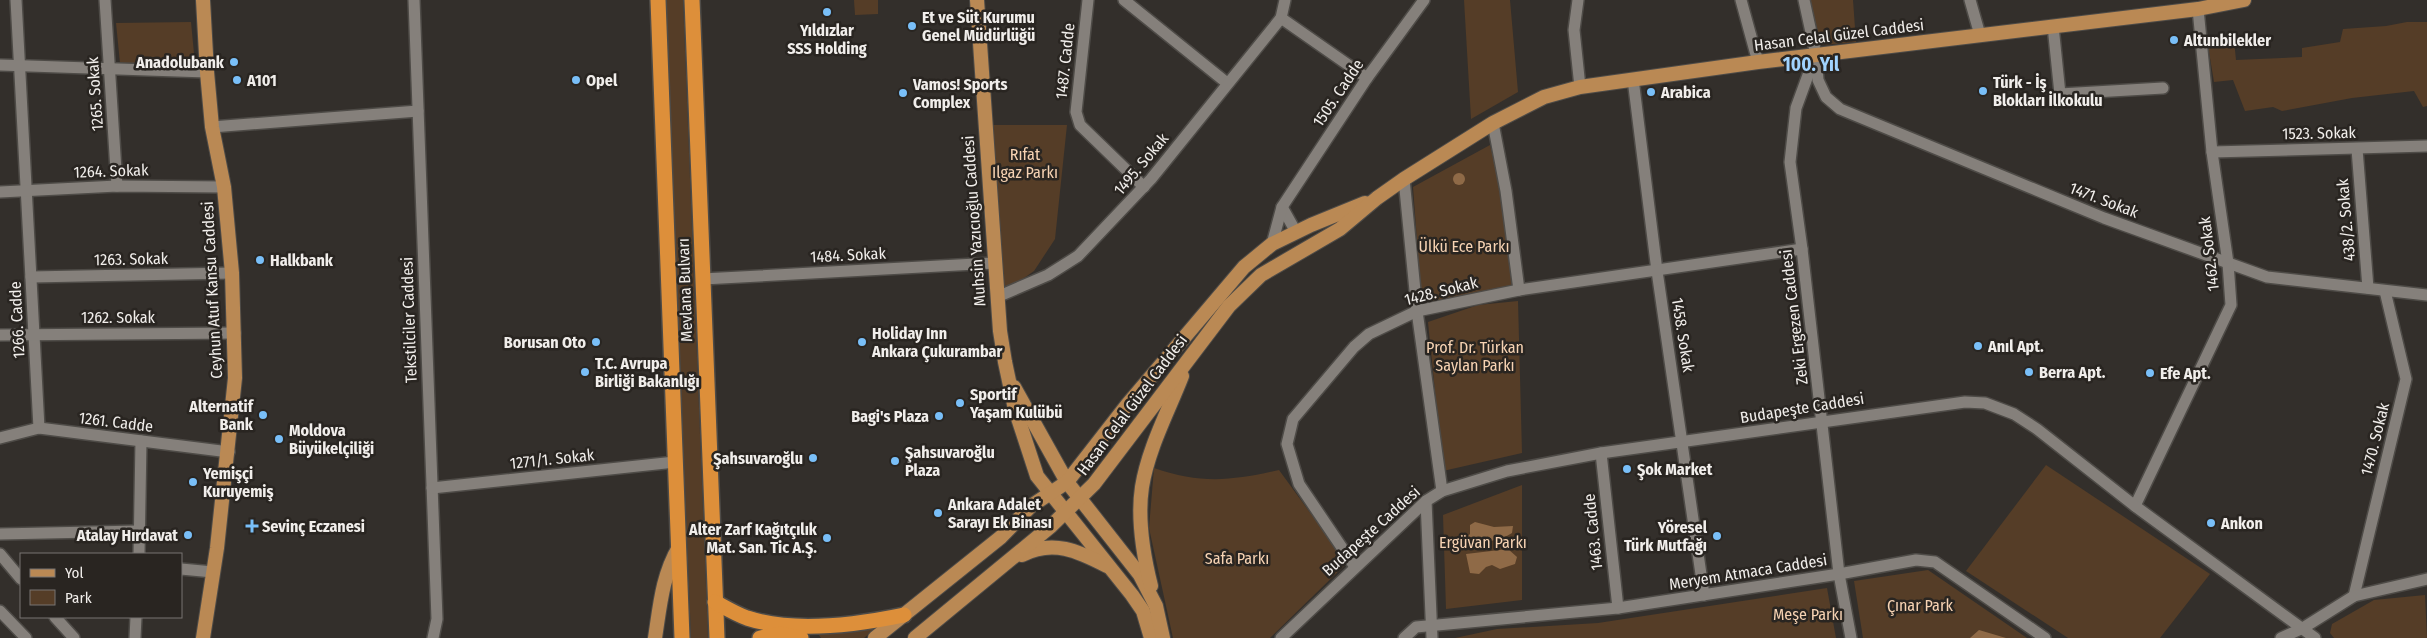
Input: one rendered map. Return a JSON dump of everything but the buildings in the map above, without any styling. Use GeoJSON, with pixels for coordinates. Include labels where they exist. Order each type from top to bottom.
{"type":"FeatureCollection","features":[{"type":"Feature","properties":{"kind":"highway","name":"Mevlana Bulvarı"},"geometry":{"type":"LineString","coordinates":[[658,0],[682,638]]}},
{"type":"Feature","properties":{"kind":"highway","name":"Mevlana Bulvarı"},"geometry":{"type":"LineString","coordinates":[[692,0],[717,638]]}},
{"type":"Feature","properties":{"kind":"highway"},"geometry":{"type":"LineString","coordinates":[[716,602],[754,620],[801,625],[865,622],[904,615]]}},
{"type":"Feature","properties":{"kind":"highway"},"geometry":{"type":"LineString","coordinates":[[760,638],[781,634],[801,638]]}},
{"type":"Feature","properties":{"kind":"main road","name":"Ceyhun Atuf Kansu Caddesi"},"geometry":{"type":"LineString","coordinates":[[202,638],[213,572],[234,406],[235,333],[232,273],[224,188],[212,127],[203,0]]}},
{"type":"Feature","properties":{"kind":"main road","name":"Muhsin Yazıcıoğlu Caddesi"},"geometry":{"type":"LineString","coordinates":[[976,0],[997,297],[1008,378],[1015,409],[1037,476],[1112,568],[1143,610],[1151,638]]}},
{"type":"Feature","properties":{"kind":"main road","name":"Hasan Celal Güzel Caddesi"},"geometry":{"type":"LineString","coordinates":[[915,638],[1006,564],[1081,498],[1094,484],[1230,306],[1261,275],[1340,229],[1377,198],[1404,179],[1493,123],[1544,98],[1580,87],[1633,79],[1758,62],[2198,9],[2244,0]]}},
{"type":"Feature","properties":{"kind":"main road","name":"Hasan Celal Güzel Caddesi"},"geometry":{"type":"LineString","coordinates":[[875,638],[1001,537],[1032,506],[1067,482],[1127,405],[1244,267],[1272,244],[1377,198]]}},
{"type":"Feature","properties":{"kind":"main road"},"geometry":{"type":"LineString","coordinates":[[1296,232],[1305,250]]}},
{"type":"Feature","properties":{"kind":"main road"},"geometry":{"type":"LineString","coordinates":[[1272,244],[1286,261]]}},
{"type":"Feature","properties":{"kind":"main road"},"geometry":{"type":"LineString","coordinates":[[1156,606],[1145,560],[1140,522],[1142,487],[1149,457],[1188,360]]}},
{"type":"Feature","properties":{"kind":"main road","name":"Muhsin Yazıcıoğlu Caddesi"},"geometry":{"type":"LineString","coordinates":[[1008,378],[1067,482],[1140,574],[1156,606],[1164,638]]}},
{"type":"Feature","properties":{"kind":"main road"},"geometry":{"type":"LineString","coordinates":[[655,638],[663,583],[669,565],[679,547]]}},
{"type":"Feature","properties":{"kind":"main road"},"geometry":{"type":"LineString","coordinates":[[1006,564],[1033,549],[1050,547],[1074,550],[1112,568]]}},
{"type":"Feature","properties":{"kind":"street","name":"1266. Cadde"},"geometry":{"type":"LineString","coordinates":[[16,0],[39,428]]}},
{"type":"Feature","properties":{"kind":"street","name":"1265. Sokak"},"geometry":{"type":"LineString","coordinates":[[105,0],[117,186]]}},
{"type":"Feature","properties":{"kind":"street","name":"Tekstilciler Caddesi"},"geometry":{"type":"LineString","coordinates":[[414,0],[437,619],[433,638]]}},
{"type":"Feature","properties":{"kind":"street","name":"1487. Cadde"},"geometry":{"type":"LineString","coordinates":[[1088,0],[1076,112],[1080,125],[1144,187]]}},
{"type":"Feature","properties":{"kind":"street"},"geometry":{"type":"LineString","coordinates":[[1124,0],[1227,83]]}},
{"type":"Feature","properties":{"kind":"street"},"geometry":{"type":"LineString","coordinates":[[1285,0],[1281,18],[1367,78]]}},
{"type":"Feature","properties":{"kind":"street"},"geometry":{"type":"LineString","coordinates":[[1578,0],[1574,30],[1580,87]]}},
{"type":"Feature","properties":{"kind":"street"},"geometry":{"type":"LineString","coordinates":[[1741,0],[1758,62]]}},
{"type":"Feature","properties":{"kind":"street","name":"1471. Sokak"},"geometry":{"type":"LineString","coordinates":[[1804,0],[1816,55],[1818,80],[1826,97],[1840,109],[2104,218],[2267,277],[2427,295]]}},
{"type":"Feature","properties":{"kind":"street"},"geometry":{"type":"LineString","coordinates":[[1970,0],[1980,35]]}},
{"type":"Feature","properties":{"kind":"street","name":"1505. Cadde"},"geometry":{"type":"LineString","coordinates":[[1272,244],[1282,207],[1367,78],[1420,3]]}},
{"type":"Feature","properties":{"kind":"street","name":"1462. Sokak"},"geometry":{"type":"LineString","coordinates":[[2135,506],[2231,305],[2228,263],[2212,152],[2198,9]]}},
{"type":"Feature","properties":{"kind":"street","name":"1495. Sokak"},"geometry":{"type":"LineString","coordinates":[[997,297],[1048,275],[1078,256],[1144,187],[1281,18]]}},
{"type":"Feature","properties":{"kind":"street"},"geometry":{"type":"LineString","coordinates":[[2053,26],[2060,94],[2163,88]]}},
{"type":"Feature","properties":{"kind":"street","name":"Zeki Ergezen Caddesi"},"geometry":{"type":"LineString","coordinates":[[1816,55],[1796,108],[1790,162],[1840,574],[1850,638]]}},
{"type":"Feature","properties":{"kind":"street"},"geometry":{"type":"LineString","coordinates":[[0,65],[207,72]]}},
{"type":"Feature","properties":{"kind":"street","name":"1458. Sokak"},"geometry":{"type":"LineString","coordinates":[[1633,79],[1657,271],[1704,595]]}},
{"type":"Feature","properties":{"kind":"street"},"geometry":{"type":"LineString","coordinates":[[212,127],[418,111]]}},
{"type":"Feature","properties":{"kind":"street"},"geometry":{"type":"LineString","coordinates":[[1493,123],[1506,191],[1519,290]]}},
{"type":"Feature","properties":{"kind":"street","name":"1523. Sokak"},"geometry":{"type":"LineString","coordinates":[[2212,152],[2427,146]]}},
{"type":"Feature","properties":{"kind":"street","name":"438/2. Sokak"},"geometry":{"type":"LineString","coordinates":[[2357,149],[2368,288]]}},
{"type":"Feature","properties":{"kind":"street"},"geometry":{"type":"LineString","coordinates":[[1404,179],[1417,311],[1442,491]]}},
{"type":"Feature","properties":{"kind":"street","name":"1264. Sokak"},"geometry":{"type":"LineString","coordinates":[[0,192],[117,186],[224,188]]}},
{"type":"Feature","properties":{"kind":"street"},"geometry":{"type":"LineString","coordinates":[[1282,207],[1296,232]]}},
{"type":"Feature","properties":{"kind":"street","name":"1428. Sokak"},"geometry":{"type":"LineString","coordinates":[[1355,567],[1299,484],[1287,444],[1292,419],[1354,347],[1369,334],[1417,311],[1519,290],[1802,249]]}},
{"type":"Feature","properties":{"kind":"street","name":"1484. Sokak"},"geometry":{"type":"LineString","coordinates":[[703,279],[994,263]]}},
{"type":"Feature","properties":{"kind":"street","name":"1263. Sokak"},"geometry":{"type":"LineString","coordinates":[[31,277],[232,273]]}},
{"type":"Feature","properties":{"kind":"street","name":"1470. Sokak"},"geometry":{"type":"LineString","coordinates":[[2354,596],[2406,379],[2385,290]]}},
{"type":"Feature","properties":{"kind":"street","name":"1262. Sokak"},"geometry":{"type":"LineString","coordinates":[[0,335],[34,333],[235,333]]}},
{"type":"Feature","properties":{"kind":"street","name":"Budapeşte Caddesi"},"geometry":{"type":"LineString","coordinates":[[1281,638],[1426,501],[1442,491],[1508,471],[1601,453],[1683,443],[1944,404],[1985,403],[2014,414],[2036,429],[2135,506],[2315,638]]}},
{"type":"Feature","properties":{"kind":"street","name":"1261. Cadde"},"geometry":{"type":"LineString","coordinates":[[0,438],[39,428],[229,452]]}},
{"type":"Feature","properties":{"kind":"street"},"geometry":{"type":"LineString","coordinates":[[139,553],[141,441]]}},
{"type":"Feature","properties":{"kind":"street","name":"1463. Cadde"},"geometry":{"type":"LineString","coordinates":[[1601,453],[1618,608]]}},
{"type":"Feature","properties":{"kind":"street","name":"1271/1. Sokak"},"geometry":{"type":"LineString","coordinates":[[432,488],[675,462]]}},
{"type":"Feature","properties":{"kind":"street"},"geometry":{"type":"LineString","coordinates":[[1426,501],[1432,638]]}},
{"type":"Feature","properties":{"kind":"street"},"geometry":{"type":"LineString","coordinates":[[0,534],[138,531]]}},
{"type":"Feature","properties":{"kind":"street"},"geometry":{"type":"LineString","coordinates":[[0,554],[20,577]]}},
{"type":"Feature","properties":{"kind":"street","name":"Meryem Atmaca Caddesi"},"geometry":{"type":"LineString","coordinates":[[1404,638],[1416,627],[1618,608],[1840,574],[1916,560],[1935,562],[2045,638]]}},
{"type":"Feature","properties":{"kind":"street"},"geometry":{"type":"LineString","coordinates":[[182,569],[213,572]]}},
{"type":"Feature","properties":{"kind":"street"},"geometry":{"type":"LineString","coordinates":[[2281,638],[2303,628],[2354,596],[2427,579]]}},
{"type":"Feature","properties":{"kind":"street"},"geometry":{"type":"LineString","coordinates":[[0,611],[26,638]]}},
{"type":"Feature","properties":{"kind":"street"},"geometry":{"type":"LineString","coordinates":[[56,618],[74,638]]}},
{"type":"Feature","properties":{"kind":"street"},"geometry":{"type":"LineString","coordinates":[[135,638],[136,618]]}},
{"type":"Feature","properties":{"kind":"green space"},"geometry":{"type":"Polygon","coordinates":[[[666,0],[683,0],[708,638],[691,638],[666,0]]]}},
{"type":"Feature","properties":{"kind":"green space"},"geometry":{"type":"Polygon","coordinates":[[[854,0],[878,0],[878,14],[855,15],[854,0]]]}},
{"type":"Feature","properties":{"kind":"green space"},"geometry":{"type":"Polygon","coordinates":[[[1464,0],[1510,0],[1518,92],[1471,119],[1464,0]]]}},
{"type":"Feature","properties":{"kind":"green space"},"geometry":{"type":"Polygon","coordinates":[[[1809,0],[1853,0],[1856,42],[1822,45],[1809,0]]]}},
{"type":"Feature","properties":{"kind":"green space"},"geometry":{"type":"Polygon","coordinates":[[[191,22],[195,64],[120,63],[116,23],[191,22]]]}},
{"type":"Feature","properties":{"kind":"green space"},"geometry":{"type":"Polygon","coordinates":[[[2407,22],[2427,22],[2427,106],[2423,107],[2414,91],[2352,98],[2282,111],[2273,107],[2245,111],[2233,80],[2214,82],[2208,46],[2234,40],[2236,60],[2302,57],[2302,48],[2340,42],[2343,29],[2386,26],[2407,22]]]}},
{"type":"Feature","properties":{"kind":"green space","name":"Rıfat Ilgaz Parkı"},"geometry":{"type":"Polygon","coordinates":[[[985,125],[1067,125],[1055,239],[1034,271],[997,297],[985,125]]]}},
{"type":"Feature","properties":{"kind":"green space","name":"Ülkü Ece Parkı"},"geometry":{"type":"Polygon","coordinates":[[[1490,145],[1506,210],[1517,287],[1422,308],[1413,187],[1490,145]]]}},
{"type":"Feature","properties":{"kind":"green space","name":"Prof. Dr. Türkan Saylan Parkı"},"geometry":{"type":"Polygon","coordinates":[[[1518,301],[1522,453],[1443,471],[1428,322],[1478,305],[1518,301]]]}},
{"type":"Feature","properties":{"kind":"green space"},"geometry":{"type":"Polygon","coordinates":[[[2046,465],[2210,574],[2160,638],[2068,638],[1966,571],[2046,465]]]}},
{"type":"Feature","properties":{"kind":"green space","name":"Safa Parkı"},"geometry":{"type":"Polygon","coordinates":[[[1154,468],[1201,479],[1246,477],[1279,470],[1322,529],[1327,528],[1351,559],[1270,638],[1173,638],[1149,528],[1154,468]]]}},
{"type":"Feature","properties":{"kind":"green space","name":"Ergüvan Parkı"},"geometry":{"type":"Polygon","coordinates":[[[1522,485],[1522,600],[1446,609],[1443,515],[1522,485]]]}},
{"type":"Feature","properties":{"kind":"green space","name":"Çınar Park"},"geometry":{"type":"Polygon","coordinates":[[[1928,570],[2027,638],[1863,638],[1854,581],[1928,570]]]}},
{"type":"Feature","properties":{"kind":"green space","name":"Meşe Parkı"},"geometry":{"type":"Polygon","coordinates":[[[1827,588],[1836,638],[1455,638],[1497,629],[1598,623],[1827,588]]]}},
{"type":"Feature","properties":{"kind":"green space"},"geometry":{"type":"Polygon","coordinates":[[[2425,595],[2427,638],[2334,638],[2330,633],[2332,624],[2374,600],[2425,595]]]}},
{"type":"Feature","properties":{"kind":"green space"},"geometry":{"type":"Polygon","coordinates":[[[880,625],[864,638],[821,638],[817,632],[880,625]]]}},
{"type":"Feature","properties":{"kind":"shaded area"},"geometry":{"type":"Polygon","coordinates":[[[1459,173],[1465,179],[1459,185],[1453,179],[1459,173]]]}},
{"type":"Feature","properties":{"kind":"shaded area"},"geometry":{"type":"Polygon","coordinates":[[[1475,522],[1494,527],[1513,526],[1512,533],[1502,538],[1471,546],[1463,541],[1470,534],[1470,525],[1475,522]]]}},
{"type":"Feature","properties":{"kind":"shaded area"},"geometry":{"type":"Polygon","coordinates":[[[1508,549],[1517,557],[1515,564],[1500,569],[1492,565],[1486,567],[1479,574],[1470,573],[1466,554],[1508,549]]]}},
{"type":"Feature","properties":{"kind":"shaded area"},"geometry":{"type":"Polygon","coordinates":[[[1979,630],[2006,638],[1970,638],[1979,630]]]}},
{"type":"Feature","properties":{"kind":"place","name":"Yıldızlar SSS Holding"},"geometry":{"type":"Point","coordinates":[827,12]}},
{"type":"Feature","properties":{"kind":"place","name":"Et ve Süt Kurumu Genel Müdürlüğü"},"geometry":{"type":"Point","coordinates":[912,26]}},
{"type":"Feature","properties":{"kind":"place","name":"Altunbilekler"},"geometry":{"type":"Point","coordinates":[2174,40]}},
{"type":"Feature","properties":{"kind":"place","name":"Anadolubank"},"geometry":{"type":"Point","coordinates":[234,62]}},
{"type":"Feature","properties":{"kind":"place","name":"A101"},"geometry":{"type":"Point","coordinates":[237,80]}},
{"type":"Feature","properties":{"kind":"place","name":"Opel"},"geometry":{"type":"Point","coordinates":[576,80]}},
{"type":"Feature","properties":{"kind":"place","name":"Türk - İş Blokları İlkokulu"},"geometry":{"type":"Point","coordinates":[1983,91]}},
{"type":"Feature","properties":{"kind":"place","name":"Arabica"},"geometry":{"type":"Point","coordinates":[1651,92]}},
{"type":"Feature","properties":{"kind":"place","name":"Vamos! Sports Complex"},"geometry":{"type":"Point","coordinates":[903,93]}},
{"type":"Feature","properties":{"kind":"place","name":"Halkbank"},"geometry":{"type":"Point","coordinates":[260,260]}},
{"type":"Feature","properties":{"kind":"place","name":"Borusan Oto"},"geometry":{"type":"Point","coordinates":[596,342]}},
{"type":"Feature","properties":{"kind":"place","name":"Holiday Inn Ankara Çukurambar"},"geometry":{"type":"Point","coordinates":[862,342]}},
{"type":"Feature","properties":{"kind":"place","name":"Anıl Apt."},"geometry":{"type":"Point","coordinates":[1978,346]}},
{"type":"Feature","properties":{"kind":"place","name":"T.C. Avrupa Birliği Bakanlığı"},"geometry":{"type":"Point","coordinates":[585,372]}},
{"type":"Feature","properties":{"kind":"place","name":"Berra Apt."},"geometry":{"type":"Point","coordinates":[2029,372]}},
{"type":"Feature","properties":{"kind":"place","name":"Efe Apt."},"geometry":{"type":"Point","coordinates":[2150,373]}},
{"type":"Feature","properties":{"kind":"place","name":"Sportif Yaşam Kulübü"},"geometry":{"type":"Point","coordinates":[960,403]}},
{"type":"Feature","properties":{"kind":"place","name":"Alternatif Bank"},"geometry":{"type":"Point","coordinates":[263,415]}},
{"type":"Feature","properties":{"kind":"place","name":"Bagi's Plaza"},"geometry":{"type":"Point","coordinates":[939,416]}},
{"type":"Feature","properties":{"kind":"place","name":"Moldova Büyükelçiliği"},"geometry":{"type":"Point","coordinates":[279,439]}},
{"type":"Feature","properties":{"kind":"place","name":"Şahsuvaroğlu"},"geometry":{"type":"Point","coordinates":[813,458]}},
{"type":"Feature","properties":{"kind":"place","name":"Şahsuvaroğlu Plaza"},"geometry":{"type":"Point","coordinates":[895,461]}},
{"type":"Feature","properties":{"kind":"place","name":"Şok Market"},"geometry":{"type":"Point","coordinates":[1627,469]}},
{"type":"Feature","properties":{"kind":"place","name":"Yemişçi Kuruyemiş"},"geometry":{"type":"Point","coordinates":[193,482]}},
{"type":"Feature","properties":{"kind":"place","name":"Ankara Adalet Sarayı Ek Binası"},"geometry":{"type":"Point","coordinates":[938,513]}},
{"type":"Feature","properties":{"kind":"place","name":"Ankon"},"geometry":{"type":"Point","coordinates":[2211,523]}},
{"type":"Feature","properties":{"kind":"place","name":"Sevinç Eczanesi"},"geometry":{"type":"Point","coordinates":[252,526]}},
{"type":"Feature","properties":{"kind":"place","name":"Atalay Hırdavat"},"geometry":{"type":"Point","coordinates":[188,535]}},
{"type":"Feature","properties":{"kind":"place","name":"Yöresel Türk Mutfağı"},"geometry":{"type":"Point","coordinates":[1717,536]}},
{"type":"Feature","properties":{"kind":"place","name":"Alter Zarf Kağıtçılık Mat. San. Tic A.Ş."},"geometry":{"type":"Point","coordinates":[827,538]}},
{"type":"Feature","properties":{"kind":"district","name":"100. Yıl"},"geometry":{"type":"Point","coordinates":[1811,64]}}]}
